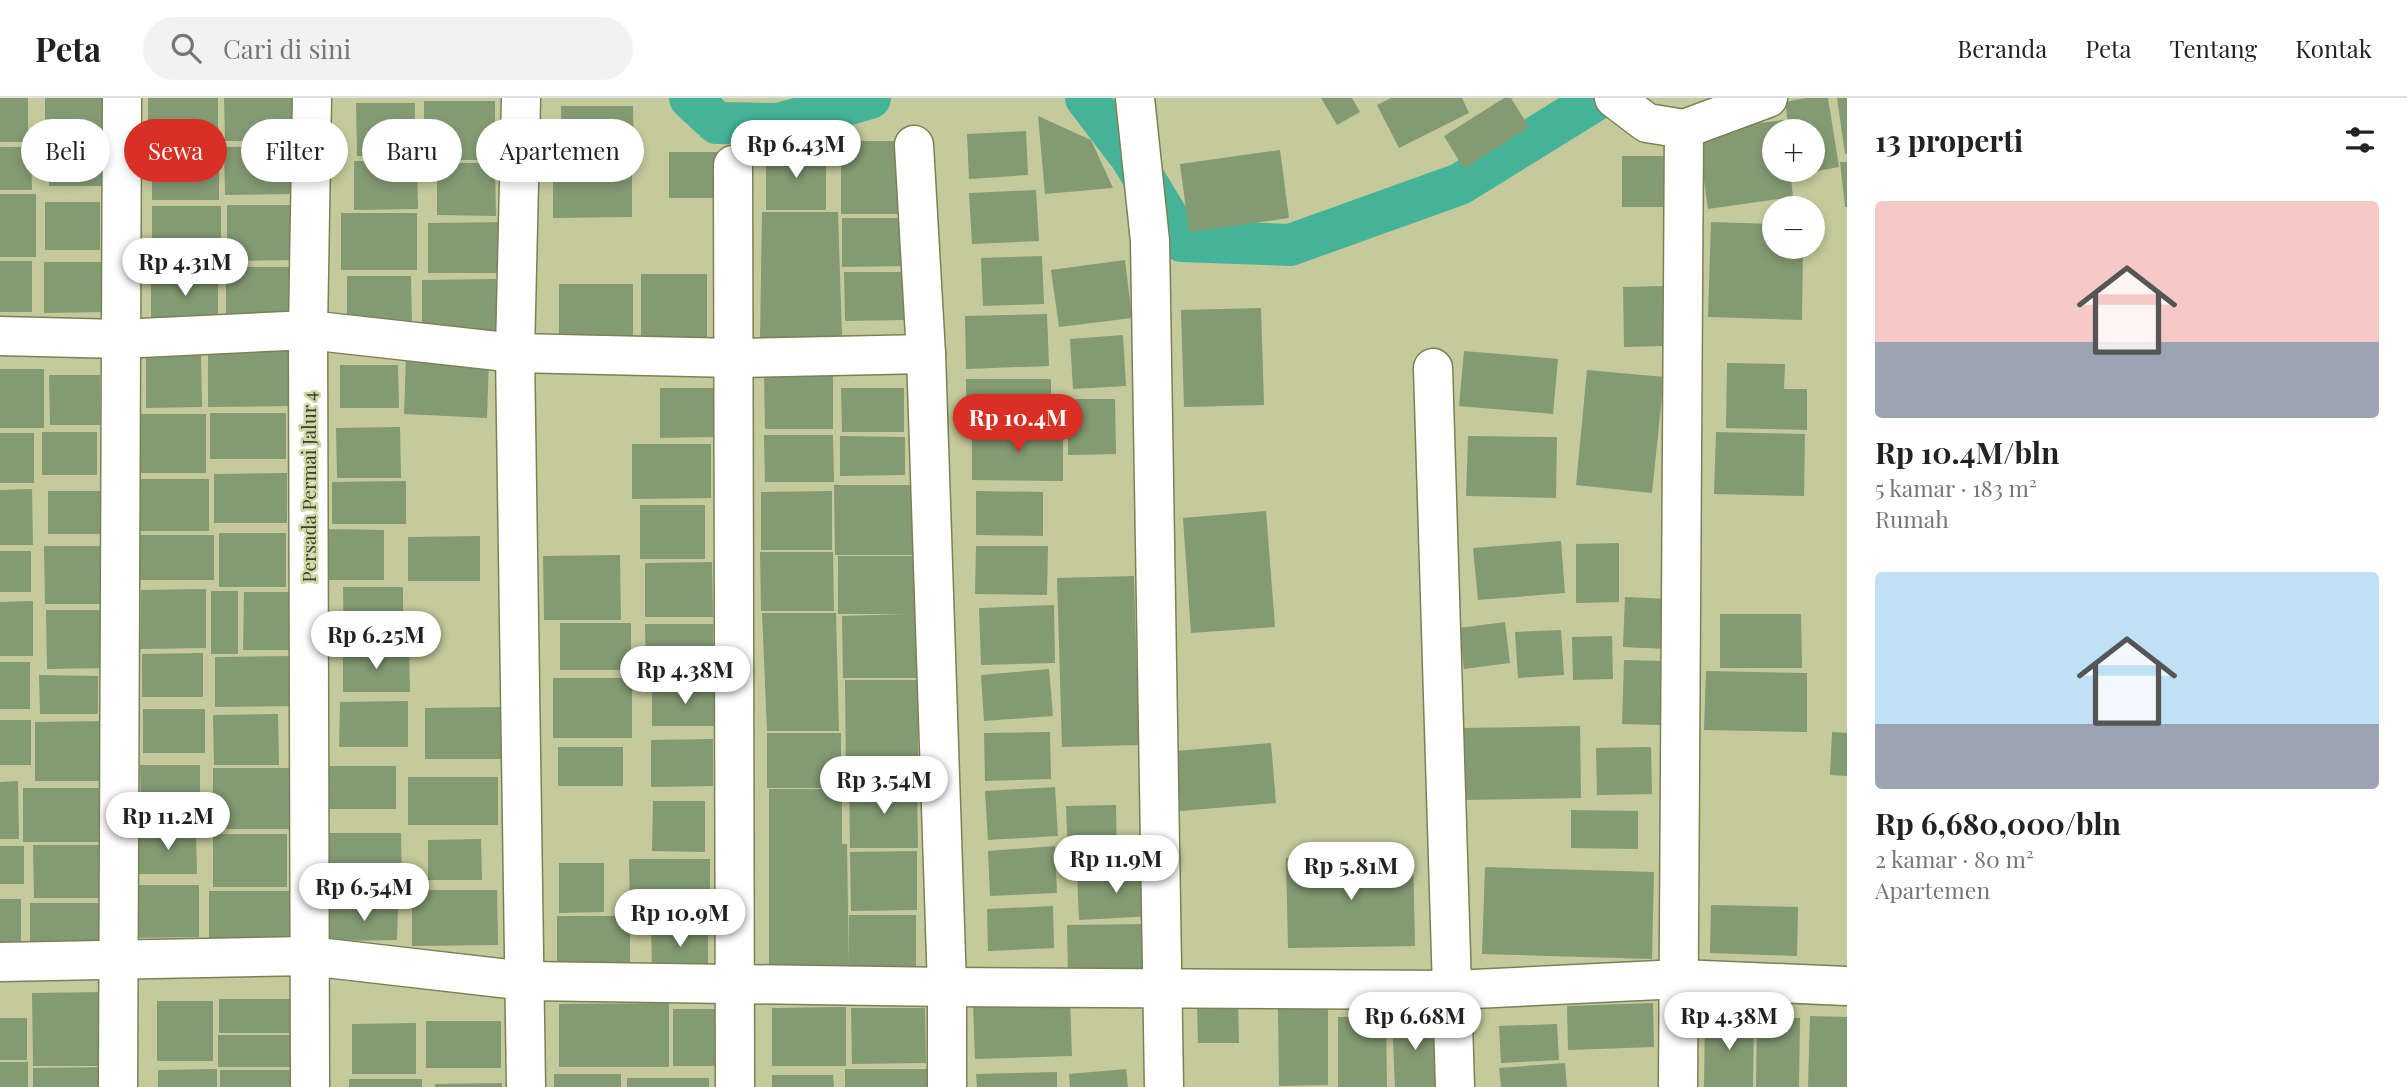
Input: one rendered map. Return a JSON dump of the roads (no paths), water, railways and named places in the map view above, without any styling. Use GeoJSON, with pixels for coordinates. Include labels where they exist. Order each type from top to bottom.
{"type":"FeatureCollection","features":[{"type":"Feature","properties":{"kind":"street"},"geometry":{"type":"LineString","coordinates":[[118,1087],[122,98]]}},
{"type":"Feature","properties":{"kind":"street","name":"Persada Permai Jalur 4"},"geometry":{"type":"LineString","coordinates":[[310,1087],[308,330],[312,98]]}},
{"type":"Feature","properties":{"kind":"street"},"geometry":{"type":"LineString","coordinates":[[521,98],[515,353],[527,981],[526,1087]]}},
{"type":"Feature","properties":{"kind":"street"},"geometry":{"type":"LineString","coordinates":[[1623,105],[1647,123],[1684,129],[1768,98]]}},
{"type":"Feature","properties":{"kind":"street"},"geometry":{"type":"LineString","coordinates":[[1136,106],[1148,222],[1165,989],[1164,1087]]}},
{"type":"Feature","properties":{"kind":"street"},"geometry":{"type":"LineString","coordinates":[[1678,1087],[1684,129]]}},
{"type":"Feature","properties":{"kind":"street"},"geometry":{"type":"LineString","coordinates":[[914,145],[926,354],[947,987],[947,1087]]}},
{"type":"Feature","properties":{"kind":"street"},"geometry":{"type":"LineString","coordinates":[[733,164],[736,358],[735,1087]]}},
{"type":"Feature","properties":{"kind":"street"},"geometry":{"type":"LineString","coordinates":[[0,336],[120,339],[308,330],[515,353],[736,358],[926,354]]}},
{"type":"Feature","properties":{"kind":"street"},"geometry":{"type":"LineString","coordinates":[[1433,368],[1455,1087]]}},
{"type":"Feature","properties":{"kind":"street"},"geometry":{"type":"LineString","coordinates":[[0,962],[309,956],[527,981],[947,987],[1454,990],[1680,979],[1847,986]]}},
{"type":"Feature","properties":{"kind":"waterway"},"geometry":{"type":"LineString","coordinates":[[690,98],[717,123],[779,124],[870,98]]}},
{"type":"Feature","properties":{"kind":"waterway"},"geometry":{"type":"LineString","coordinates":[[1086,98],[1131,157],[1182,241],[1290,245],[1460,184],[1599,98]]}}]}
